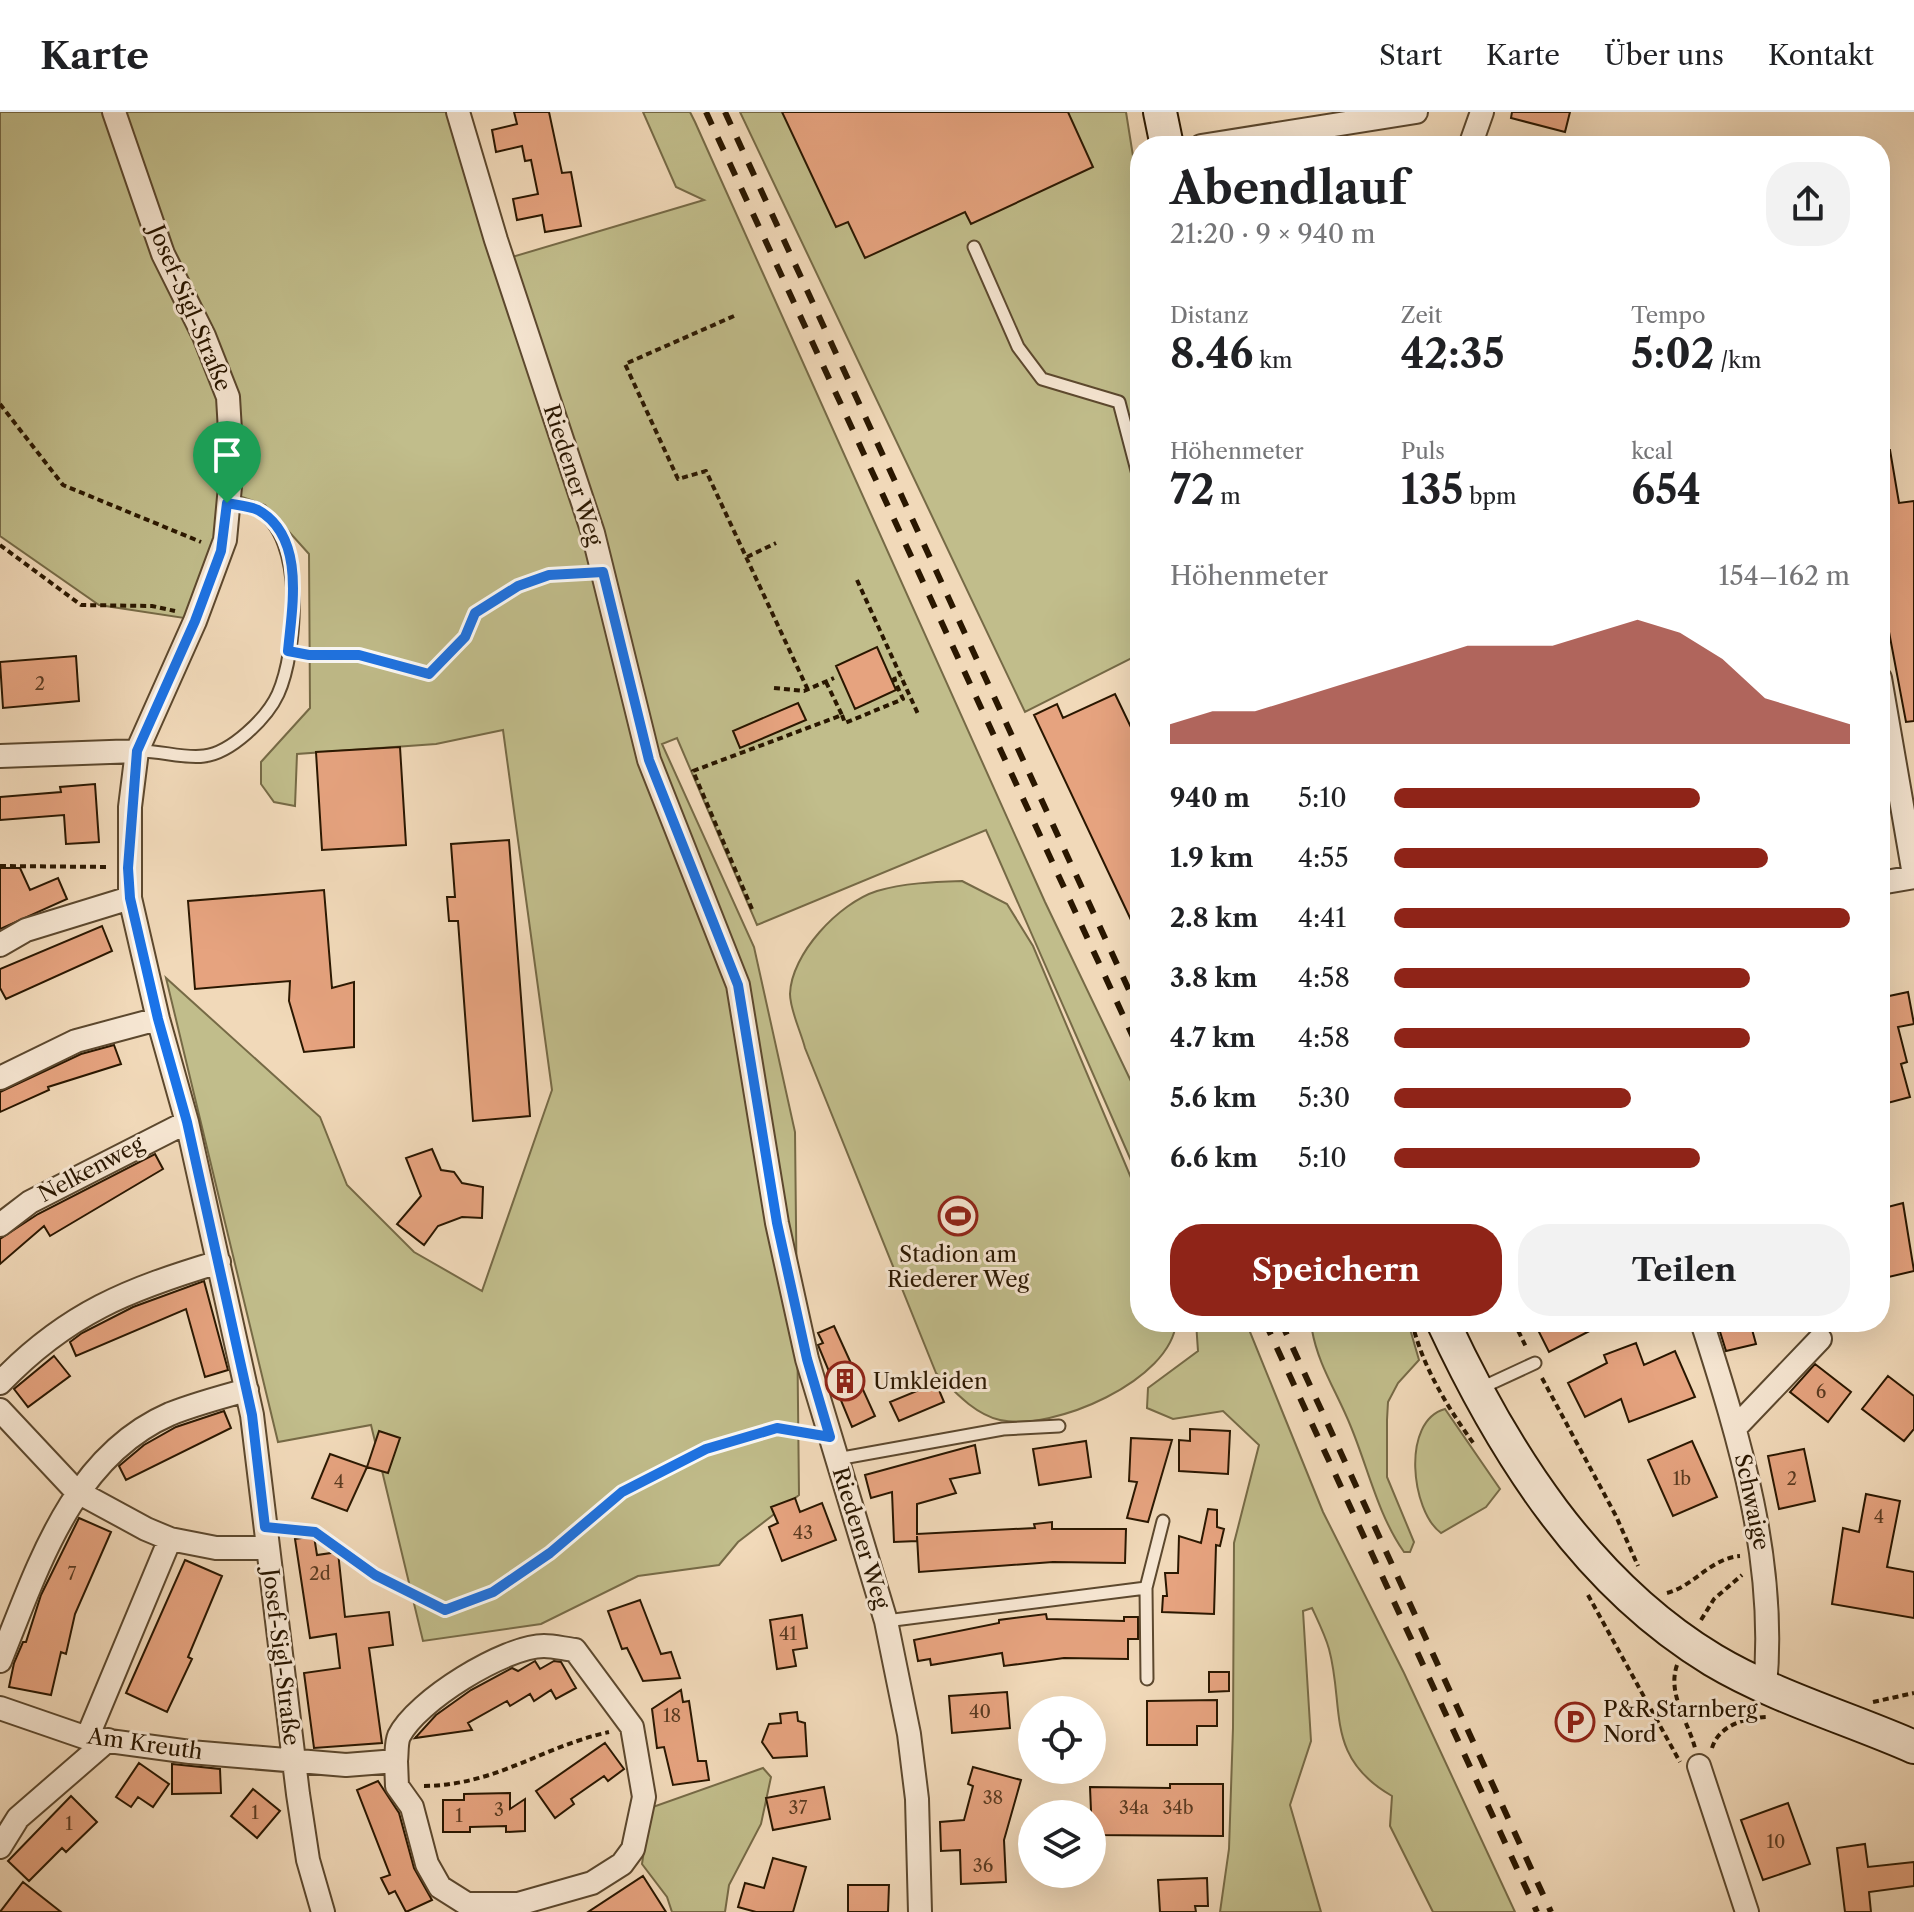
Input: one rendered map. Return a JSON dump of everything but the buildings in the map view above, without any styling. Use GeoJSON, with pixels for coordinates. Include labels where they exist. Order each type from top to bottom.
{"type":"FeatureCollection","features":[{"type":"Feature","properties":{"kind":"main road"},"geometry":{"type":"LineString","coordinates":[[1160,112],[1165,136]]}},
{"type":"Feature","properties":{"kind":"main road"},"geometry":{"type":"LineString","coordinates":[[1448,1332],[1476,1390],[1548,1504],[1607,1574],[1671,1630],[1712,1659],[1765,1687],[1914,1747]]}},
{"type":"Feature","properties":{"kind":"street","name":"Josef-Sigl-Straße"},"geometry":{"type":"LineString","coordinates":[[114,112],[163,254],[204,336],[228,397],[232,465],[221,551],[137,751],[128,868],[130,898],[158,1019],[187,1122],[247,1390],[293,1760],[308,1860],[323,1912]]}},
{"type":"Feature","properties":{"kind":"street","name":"Riedener Weg"},"geometry":{"type":"LineString","coordinates":[[458,112],[603,572],[649,760],[738,985],[777,1223],[807,1359],[886,1621],[909,1734],[917,1799],[920,1912]]}},
{"type":"Feature","properties":{"kind":"street"},"geometry":{"type":"LineString","coordinates":[[1262,136],[1416,112]]}},
{"type":"Feature","properties":{"kind":"street"},"geometry":{"type":"LineString","coordinates":[[1474,136],[1482,112]]}},
{"type":"Feature","properties":{"kind":"street"},"geometry":{"type":"LineString","coordinates":[[1890,736],[1914,876],[1890,881]]}},
{"type":"Feature","properties":{"kind":"street"},"geometry":{"type":"LineString","coordinates":[[0,756],[137,751]]}},
{"type":"Feature","properties":{"kind":"street"},"geometry":{"type":"LineString","coordinates":[[0,945],[26,930],[130,898]]}},
{"type":"Feature","properties":{"kind":"street"},"geometry":{"type":"LineString","coordinates":[[0,1078],[76,1041],[158,1019]]}},
{"type":"Feature","properties":{"kind":"street","name":"Nelkenweg"},"geometry":{"type":"LineString","coordinates":[[0,1225],[30,1202],[187,1122]]}},
{"type":"Feature","properties":{"kind":"street"},"geometry":{"type":"LineString","coordinates":[[0,1383],[31,1350],[98,1304],[162,1279],[219,1262]]}},
{"type":"Feature","properties":{"kind":"street","name":"Schwaige"},"geometry":{"type":"LineString","coordinates":[[1705,1332],[1736,1427],[1759,1564],[1765,1687]]}},
{"type":"Feature","properties":{"kind":"street"},"geometry":{"type":"LineString","coordinates":[[1736,1427],[1820,1339]]}},
{"type":"Feature","properties":{"kind":"street"},"geometry":{"type":"LineString","coordinates":[[0,1661],[33,1579],[76,1491],[130,1439],[168,1415],[247,1390]]}},
{"type":"Feature","properties":{"kind":"street"},"geometry":{"type":"LineString","coordinates":[[0,1410],[76,1491],[170,1539],[216,1548],[266,1538]]}},
{"type":"Feature","properties":{"kind":"street"},"geometry":{"type":"LineString","coordinates":[[0,1847],[18,1818],[98,1739],[131,1638],[170,1539]]}},
{"type":"Feature","properties":{"kind":"street"},"geometry":{"type":"LineString","coordinates":[[543,1645],[575,1650],[632,1727],[644,1797],[633,1849],[622,1864],[592,1883],[518,1904],[467,1904],[440,1887],[427,1864],[412,1807],[397,1786],[398,1737],[415,1716],[443,1693],[507,1654],[543,1645]]}},
{"type":"Feature","properties":{"kind":"street","name":"Am Kreuth"},"geometry":{"type":"LineString","coordinates":[[0,1708],[98,1739],[190,1752],[346,1765],[396,1761]]}},
{"type":"Feature","properties":{"kind":"street"},"geometry":{"type":"LineString","coordinates":[[1699,1766],[1747,1912]]}},
{"type":"Feature","properties":{"kind":"lane"},"geometry":{"type":"LineString","coordinates":[[974,247],[1018,347],[1042,379],[1119,402],[1130,444]]}},
{"type":"Feature","properties":{"kind":"lane"},"geometry":{"type":"LineString","coordinates":[[137,751],[205,756],[230,744],[254,725],[277,696],[288,651],[293,568],[285,540],[258,510],[227,503]]}},
{"type":"Feature","properties":{"kind":"lane"},"geometry":{"type":"LineString","coordinates":[[1476,1390],[1535,1363]]}},
{"type":"Feature","properties":{"kind":"lane"},"geometry":{"type":"LineString","coordinates":[[837,1459],[1003,1429],[1059,1426]]}},
{"type":"Feature","properties":{"kind":"lane"},"geometry":{"type":"LineString","coordinates":[[1147,1679],[1146,1588],[1163,1521]]}},
{"type":"Feature","properties":{"kind":"lane"},"geometry":{"type":"LineString","coordinates":[[886,1621],[1146,1588]]}},
{"type":"Feature","properties":{"kind":"path"},"geometry":{"type":"LineString","coordinates":[[734,316],[625,364],[678,479],[706,471],[808,690]]}},
{"type":"Feature","properties":{"kind":"path"},"geometry":{"type":"LineString","coordinates":[[0,404],[63,485],[221,551]]}},
{"type":"Feature","properties":{"kind":"path"},"geometry":{"type":"LineString","coordinates":[[747,557],[776,543]]}},
{"type":"Feature","properties":{"kind":"path"},"geometry":{"type":"LineString","coordinates":[[0,545],[81,605],[152,606],[196,615]]}},
{"type":"Feature","properties":{"kind":"path"},"geometry":{"type":"LineString","coordinates":[[288,651],[309,655],[359,655],[429,674],[465,637],[475,613],[518,586],[549,575],[603,572]]}},
{"type":"Feature","properties":{"kind":"path"},"geometry":{"type":"LineString","coordinates":[[857,580],[918,714]]}},
{"type":"Feature","properties":{"kind":"path"},"geometry":{"type":"LineString","coordinates":[[826,682],[845,723],[903,699],[894,679],[901,676]]}},
{"type":"Feature","properties":{"kind":"path"},"geometry":{"type":"LineString","coordinates":[[774,688],[808,690],[834,678]]}},
{"type":"Feature","properties":{"kind":"path"},"geometry":{"type":"LineString","coordinates":[[752,909],[693,771],[842,715]]}},
{"type":"Feature","properties":{"kind":"path"},"geometry":{"type":"LineString","coordinates":[[0,866],[128,868]]}},
{"type":"Feature","properties":{"kind":"path"},"geometry":{"type":"LineString","coordinates":[[1519,1332],[1616,1516],[1642,1577]]}},
{"type":"Feature","properties":{"kind":"path"},"geometry":{"type":"LineString","coordinates":[[266,1538],[315,1532],[375,1575],[445,1610],[493,1592],[550,1553],[622,1492],[706,1449],[777,1428],[830,1437]]}},
{"type":"Feature","properties":{"kind":"path"},"geometry":{"type":"LineString","coordinates":[[1660,1592],[1669,1593],[1682,1587],[1714,1564],[1735,1555],[1748,1556],[1759,1564],[1714,1599],[1701,1620]]}},
{"type":"Feature","properties":{"kind":"path"},"geometry":{"type":"LineString","coordinates":[[1679,1660],[1673,1676],[1677,1702],[1691,1732],[1699,1766],[1709,1758],[1714,1740],[1724,1729],[1765,1717],[1780,1721]]}},
{"type":"Feature","properties":{"kind":"path"},"geometry":{"type":"LineString","coordinates":[[397,1786],[458,1785],[514,1768],[574,1740],[632,1727]]}},
{"type":"Feature","properties":{"kind":"shaded area"},"geometry":{"type":"Polygon","coordinates":[[[0,112],[448,112],[492,263],[704,200],[676,187],[643,112],[690,112],[1045,902],[1130,1079],[1130,1158],[986,830],[757,925],[677,738],[662,744],[754,947],[795,1132],[799,1495],[738,1542],[719,1565],[638,1576],[541,1624],[423,1641],[371,1425],[278,1442],[166,978],[320,1117],[347,1185],[414,1252],[482,1291],[552,1090],[503,730],[436,744],[297,754],[295,806],[274,802],[261,784],[261,762],[310,708],[309,554],[265,505],[225,491],[221,539],[184,618],[99,605],[0,536],[0,112]]]}},
{"type":"Feature","properties":{"kind":"shaded area"},"geometry":{"type":"Polygon","coordinates":[[[740,112],[1126,112],[1130,137],[1130,659],[1025,712],[740,112]]]}},
{"type":"Feature","properties":{"kind":"shaded area"},"geometry":{"type":"Polygon","coordinates":[[[962,881],[1007,904],[1033,946],[1130,1175],[1130,1332],[1173,1332],[1169,1343],[1154,1363],[1133,1382],[1078,1410],[1049,1418],[1023,1422],[991,1417],[965,1401],[936,1373],[805,1048],[790,1000],[792,979],[799,963],[808,947],[833,918],[862,897],[887,888],[962,881]]]}},
{"type":"Feature","properties":{"kind":"shaded area"},"geometry":{"type":"Polygon","coordinates":[[[1197,1332],[1250,1332],[1323,1512],[1404,1673],[1515,1912],[1433,1912],[1390,1826],[1392,1796],[1370,1781],[1346,1748],[1329,1649],[1312,1608],[1303,1611],[1311,1741],[1290,1805],[1321,1912],[1220,1912],[1229,1849],[1234,1543],[1259,1445],[1223,1411],[1173,1419],[1147,1408],[1148,1388],[1198,1351],[1197,1332]]]}},
{"type":"Feature","properties":{"kind":"shaded area"},"geometry":{"type":"Polygon","coordinates":[[[1313,1332],[1411,1332],[1419,1360],[1398,1383],[1388,1402],[1387,1420],[1387,1477],[1414,1542],[1410,1552],[1404,1552],[1387,1523],[1351,1427],[1319,1355],[1313,1332]]]}},
{"type":"Feature","properties":{"kind":"shaded area"},"geometry":{"type":"Polygon","coordinates":[[[1445,1409],[1500,1489],[1486,1507],[1441,1533],[1423,1506],[1415,1467],[1416,1448],[1422,1430],[1431,1417],[1445,1409]]]}},
{"type":"Feature","properties":{"kind":"shaded area"},"geometry":{"type":"Polygon","coordinates":[[[763,1768],[771,1777],[761,1824],[729,1885],[725,1912],[672,1912],[667,1897],[642,1864],[650,1808],[763,1768]]]}},
{"type":"Feature","properties":{"kind":"railway"},"geometry":{"type":"LineString","coordinates":[[706,112],[1130,1030]]}},
{"type":"Feature","properties":{"kind":"railway"},"geometry":{"type":"LineString","coordinates":[[725,112],[1130,992]]}},
{"type":"Feature","properties":{"kind":"railway"},"geometry":{"type":"LineString","coordinates":[[1270,1332],[1537,1912]]}},
{"type":"Feature","properties":{"kind":"railway"},"geometry":{"type":"LineString","coordinates":[[1286,1332],[1551,1912]]}},
{"type":"Feature","properties":{"kind":"place","name":"Stadion am Riederer Weg"},"geometry":{"type":"Point","coordinates":[958,1216]}},
{"type":"Feature","properties":{"kind":"place","name":"Umkleiden"},"geometry":{"type":"Point","coordinates":[845,1381]}},
{"type":"Feature","properties":{"kind":"place","name":"P&R Starnberg Nord"},"geometry":{"type":"Point","coordinates":[1575,1722]}},
{"type":"Feature","properties":{"kind":"route"},"geometry":{"type":"LineString","coordinates":[[227,503],[258,510],[285,540],[293,568],[288,651],[309,655],[359,655],[429,674],[465,637],[475,613],[518,586],[567,572],[603,572],[649,760],[738,985],[777,1223],[807,1359],[830,1437],[777,1428],[706,1449],[622,1492],[550,1553],[493,1592],[445,1610],[375,1575],[315,1532],[265,1527],[252,1415],[187,1122],[158,1019],[130,898],[130,807],[137,751],[195,621],[225,540],[227,503]]}}]}
